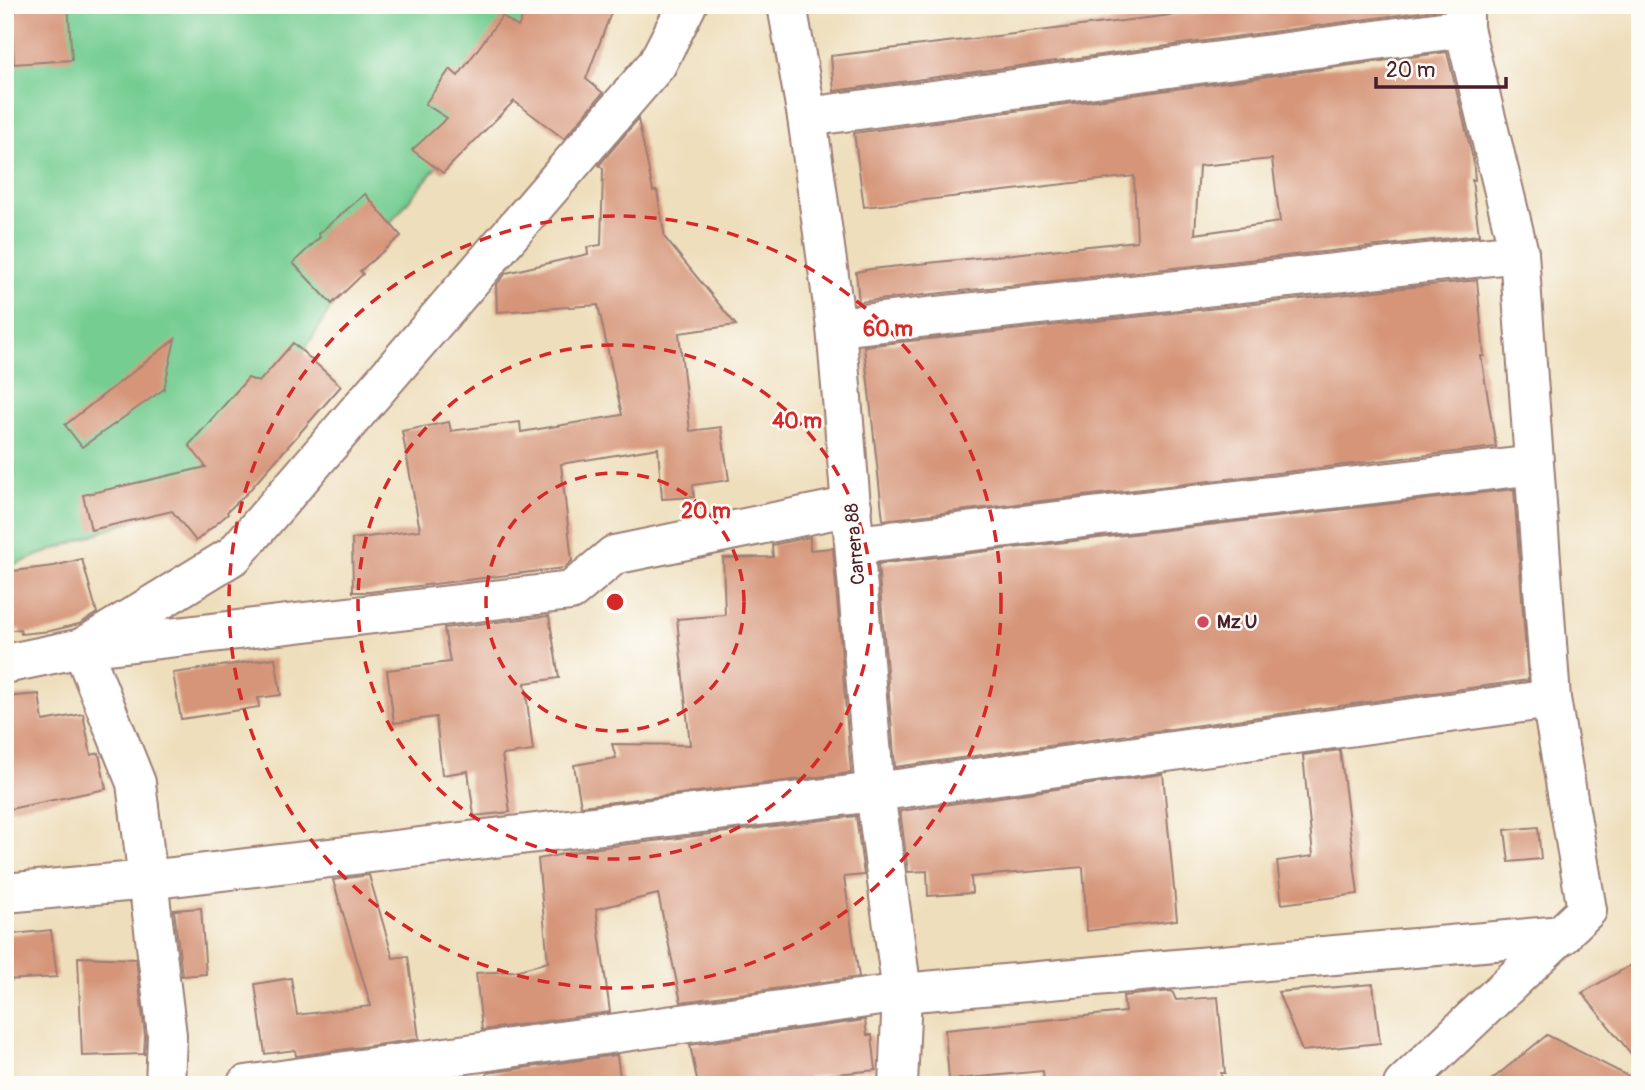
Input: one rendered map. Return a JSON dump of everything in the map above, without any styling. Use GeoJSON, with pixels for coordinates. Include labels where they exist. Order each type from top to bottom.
{"type":"FeatureCollection","features":[{"type":"Feature","properties":{"kind":"street"},"geometry":{"type":"LineString","coordinates":[[82,648],[234,555],[657,64],[687,5]]}},
{"type":"Feature","properties":{"kind":"street","name":"Carrera 88"},"geometry":{"type":"LineString","coordinates":[[787,5],[807,117],[836,327],[876,792],[902,993],[898,1085]]}},
{"type":"Feature","properties":{"kind":"street"},"geometry":{"type":"LineString","coordinates":[[807,117],[1464,17],[1519,253],[1551,699],[1587,910],[1403,1085]]}},
{"type":"Feature","properties":{"kind":"street"},"geometry":{"type":"LineString","coordinates":[[836,327],[1519,253]]}},
{"type":"Feature","properties":{"kind":"street"},"geometry":{"type":"LineString","coordinates":[[855,545],[1534,465]]}},
{"type":"Feature","properties":{"kind":"street"},"geometry":{"type":"LineString","coordinates":[[5,664],[82,648],[571,592],[614,555],[852,506]]}},
{"type":"Feature","properties":{"kind":"street"},"geometry":{"type":"LineString","coordinates":[[82,648],[136,783],[167,1035],[165,1085]]}},
{"type":"Feature","properties":{"kind":"street"},"geometry":{"type":"LineString","coordinates":[[5,893],[148,880],[876,792],[1551,699]]}},
{"type":"Feature","properties":{"kind":"street"},"geometry":{"type":"LineString","coordinates":[[246,1085],[902,993],[1563,935]]}},
{"type":"Feature","properties":{"kind":"green space"},"geometry":{"type":"Polygon","coordinates":[[[5,5],[571,5],[365,253],[219,488],[5,568],[5,5]]]}},
{"type":"Feature","properties":{"kind":"building"},"geometry":{"type":"Polygon","coordinates":[[[10,5],[68,5],[72,60],[14,64],[10,5]]]}},
{"type":"Feature","properties":{"kind":"building"},"geometry":{"type":"Polygon","coordinates":[[[528,5],[614,5],[586,79],[603,93],[564,139],[514,101],[443,173],[412,150],[447,118],[425,104],[450,69],[458,76],[502,16],[518,27],[528,5]]]}},
{"type":"Feature","properties":{"kind":"building"},"geometry":{"type":"Polygon","coordinates":[[[1254,5],[1442,5],[1442,9],[834,91],[831,56],[1254,5]]]}},
{"type":"Feature","properties":{"kind":"building"},"geometry":{"type":"Polygon","coordinates":[[[1447,52],[1473,159],[1475,180],[1472,180],[1479,235],[859,302],[856,272],[1137,241],[1134,176],[864,207],[854,133],[1447,52]],[[1272,159],[1199,166],[1195,234],[1280,222],[1272,159]]]}},
{"type":"Feature","properties":{"kind":"building"},"geometry":{"type":"Polygon","coordinates":[[[638,119],[653,191],[657,191],[665,238],[736,325],[679,333],[690,431],[721,427],[729,480],[693,485],[694,497],[662,499],[658,448],[561,464],[572,561],[564,568],[353,592],[352,539],[420,530],[402,431],[449,422],[451,431],[520,422],[521,432],[622,415],[598,305],[497,312],[496,285],[506,273],[588,254],[587,247],[601,245],[603,169],[599,165],[638,119]]]}},
{"type":"Feature","properties":{"kind":"building"},"geometry":{"type":"Polygon","coordinates":[[[365,194],[401,236],[360,271],[363,274],[332,304],[293,263],[320,237],[318,234],[365,194]]]}},
{"type":"Feature","properties":{"kind":"building"},"geometry":{"type":"Polygon","coordinates":[[[1477,280],[1484,356],[1481,356],[1496,447],[883,520],[864,346],[1477,280]]]}},
{"type":"Feature","properties":{"kind":"building"},"geometry":{"type":"Polygon","coordinates":[[[175,339],[164,389],[82,447],[65,425],[175,339]]]}},
{"type":"Feature","properties":{"kind":"building"},"geometry":{"type":"Polygon","coordinates":[[[293,343],[341,386],[228,514],[196,541],[172,511],[91,530],[83,495],[206,467],[189,445],[248,378],[259,382],[293,343]]]}},
{"type":"Feature","properties":{"kind":"building","name":"Mz U"},"geometry":{"type":"Polygon","coordinates":[[[1514,489],[1528,680],[895,767],[878,564],[1514,489]]]}},
{"type":"Feature","properties":{"kind":"building"},"geometry":{"type":"Polygon","coordinates":[[[810,537],[810,550],[833,548],[851,773],[581,806],[574,765],[616,758],[612,744],[690,745],[677,619],[725,615],[723,558],[773,557],[772,545],[810,537]]]}},
{"type":"Feature","properties":{"kind":"building"},"geometry":{"type":"Polygon","coordinates":[[[82,559],[97,613],[79,624],[50,631],[21,634],[20,629],[5,631],[5,572],[54,566],[82,559]]]}},
{"type":"Feature","properties":{"kind":"building"},"geometry":{"type":"Polygon","coordinates":[[[549,616],[559,678],[525,683],[533,751],[502,755],[510,812],[474,816],[468,771],[442,775],[436,717],[394,723],[387,670],[450,662],[444,628],[549,616]]]}},
{"type":"Feature","properties":{"kind":"building"},"geometry":{"type":"Polygon","coordinates":[[[275,658],[281,695],[258,698],[259,707],[181,719],[173,673],[275,658]]]}},
{"type":"Feature","properties":{"kind":"building"},"geometry":{"type":"Polygon","coordinates":[[[39,694],[43,721],[83,714],[91,755],[99,753],[106,789],[5,810],[5,697],[39,694]]]}},
{"type":"Feature","properties":{"kind":"building"},"geometry":{"type":"Polygon","coordinates":[[[1340,750],[1358,894],[1282,904],[1277,861],[1313,856],[1303,755],[1340,750]]]}},
{"type":"Feature","properties":{"kind":"building"},"geometry":{"type":"Polygon","coordinates":[[[1163,774],[1177,920],[1087,931],[1083,867],[971,877],[972,893],[928,896],[927,871],[908,872],[900,811],[1163,774]]]}},
{"type":"Feature","properties":{"kind":"building"},"geometry":{"type":"Polygon","coordinates":[[[856,816],[864,875],[844,877],[859,977],[681,1002],[658,894],[596,909],[610,1012],[482,1030],[476,973],[515,971],[548,962],[538,859],[589,849],[856,816]]]}},
{"type":"Feature","properties":{"kind":"building"},"geometry":{"type":"Polygon","coordinates":[[[1538,827],[1541,859],[1509,862],[1505,830],[1538,827]]]}},
{"type":"Feature","properties":{"kind":"building"},"geometry":{"type":"Polygon","coordinates":[[[369,875],[393,958],[408,956],[419,1039],[296,1056],[295,1050],[265,1054],[255,984],[291,978],[297,1015],[371,1006],[333,880],[369,875]]]}},
{"type":"Feature","properties":{"kind":"building"},"geometry":{"type":"Polygon","coordinates":[[[201,908],[206,974],[182,976],[174,910],[201,908]]]}},
{"type":"Feature","properties":{"kind":"building"},"geometry":{"type":"Polygon","coordinates":[[[51,930],[57,977],[5,980],[5,935],[51,930]]]}},
{"type":"Feature","properties":{"kind":"building"},"geometry":{"type":"Polygon","coordinates":[[[78,957],[136,959],[145,1036],[144,1054],[82,1056],[78,957]]]}},
{"type":"Feature","properties":{"kind":"building"},"geometry":{"type":"Polygon","coordinates":[[[1640,960],[1640,1065],[1582,993],[1640,960]]]}},
{"type":"Feature","properties":{"kind":"building"},"geometry":{"type":"Polygon","coordinates":[[[1373,984],[1380,1043],[1302,1051],[1278,992],[1373,984]]]}},
{"type":"Feature","properties":{"kind":"building"},"geometry":{"type":"Polygon","coordinates":[[[1172,991],[1176,1000],[1218,997],[1225,1073],[1221,1073],[1222,1085],[1044,1085],[1043,1071],[949,1080],[945,1030],[1125,1012],[1123,996],[1172,991]]]}},
{"type":"Feature","properties":{"kind":"building"},"geometry":{"type":"Polygon","coordinates":[[[865,1020],[867,1035],[872,1035],[876,1070],[807,1077],[808,1085],[698,1085],[690,1045],[865,1020]]]}},
{"type":"Feature","properties":{"kind":"building"},"geometry":{"type":"Polygon","coordinates":[[[1547,1035],[1640,1082],[1640,1085],[1485,1085],[1547,1035]]]}},
{"type":"Feature","properties":{"kind":"building"},"geometry":{"type":"Polygon","coordinates":[[[617,1055],[621,1085],[488,1085],[487,1073],[617,1055]]]}},
{"type":"Feature","properties":{"kind":"place","name":"Mz U"},"geometry":{"type":"Point","coordinates":[1203,622]}}]}
